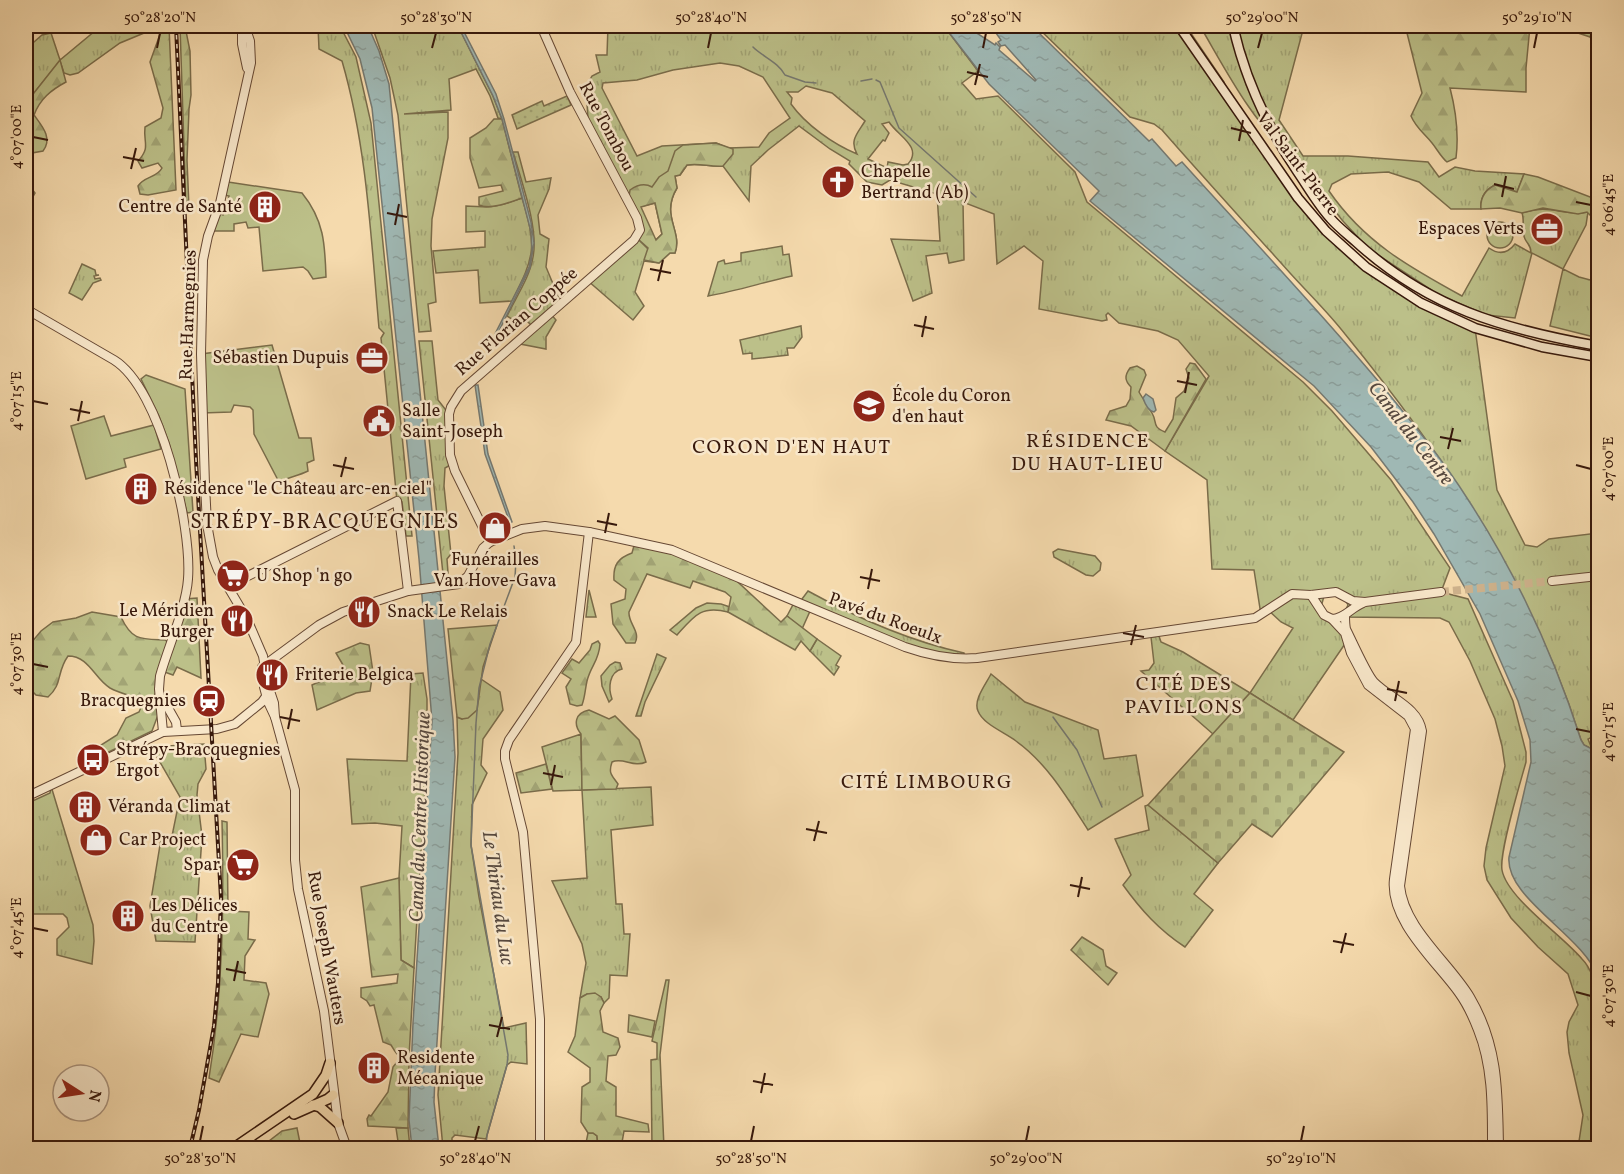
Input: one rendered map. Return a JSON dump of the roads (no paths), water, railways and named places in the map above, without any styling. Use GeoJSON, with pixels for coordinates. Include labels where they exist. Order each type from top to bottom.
{"type":"FeatureCollection","features":[{"type":"Feature","properties":{"kind":"highway"},"geometry":{"type":"LineString","coordinates":[[234,1149],[313,1094],[326,1075],[330,1063]]}},
{"type":"Feature","properties":{"kind":"highway"},"geometry":{"type":"LineString","coordinates":[[313,1094],[333,1095]]}},
{"type":"Feature","properties":{"kind":"highway"},"geometry":{"type":"LineString","coordinates":[[242,1149],[301,1109],[333,1095]]}},
{"type":"Feature","properties":{"kind":"highway"},"geometry":{"type":"LineString","coordinates":[[313,1105],[320,1107],[338,1123]]}},
{"type":"Feature","properties":{"kind":"main road","name":"Val Saint-Pierre"},"geometry":{"type":"LineString","coordinates":[[1179,26],[1230,102],[1312,215],[1338,243],[1383,280],[1421,303],[1474,328],[1542,347],[1599,357]]}},
{"type":"Feature","properties":{"kind":"main road","name":"Val Saint-Pierre"},"geometry":{"type":"LineString","coordinates":[[1233,26],[1244,69],[1261,111],[1280,146],[1331,220],[1376,260],[1408,283],[1445,303],[1503,325],[1541,336],[1599,346]]}},
{"type":"Feature","properties":{"kind":"street","name":"Rue Harmegnies"},"geometry":{"type":"LineString","coordinates":[[228,586],[215,562],[207,524],[201,354],[203,261],[208,236],[220,203],[248,76],[251,57],[250,41],[243,26]]}},
{"type":"Feature","properties":{"kind":"street","name":"Rue Tombou"},"geometry":{"type":"LineString","coordinates":[[541,26],[570,92],[637,218],[640,230],[634,240]]}},
{"type":"Feature","properties":{"kind":"street","name":"Rue Florian Coppée"},"geometry":{"type":"LineString","coordinates":[[490,542],[452,464],[449,427],[451,407],[461,391],[634,240]]}},
{"type":"Feature","properties":{"kind":"street"},"geometry":{"type":"LineString","coordinates":[[26,309],[120,364],[133,376],[162,436],[182,508],[188,580],[160,676],[163,732]]}},
{"type":"Feature","properties":{"kind":"street"},"geometry":{"type":"LineString","coordinates":[[26,797],[163,732],[228,727],[236,724],[263,700],[264,681],[260,653],[250,626],[228,586],[397,501],[411,590]]}},
{"type":"Feature","properties":{"kind":"street","name":"Pavé du Roeulx"},"geometry":{"type":"LineString","coordinates":[[490,542],[522,529],[545,526],[593,533],[672,550],[905,647],[932,655],[959,659],[1255,618],[1287,596],[1329,592]]}},
{"type":"Feature","properties":{"kind":"street"},"geometry":{"type":"LineString","coordinates":[[540,1149],[538,1000],[523,832],[507,770],[505,751],[509,740],[578,638],[593,533]]}},
{"type":"Feature","properties":{"kind":"street"},"geometry":{"type":"LineString","coordinates":[[263,666],[319,625],[343,612],[411,590],[459,584],[466,579],[483,548],[490,542]]}},
{"type":"Feature","properties":{"kind":"street"},"geometry":{"type":"LineString","coordinates":[[1552,581],[1599,576]]}},
{"type":"Feature","properties":{"kind":"street"},"geometry":{"type":"LineString","coordinates":[[1321,609],[1322,599],[1329,592],[1339,592],[1353,601],[1365,602],[1441,592]]}},
{"type":"Feature","properties":{"kind":"street"},"geometry":{"type":"LineString","coordinates":[[1311,595],[1326,617],[1332,619],[1339,619],[1365,602]]}},
{"type":"Feature","properties":{"kind":"street"},"geometry":{"type":"LineString","coordinates":[[1345,597],[1348,605],[1346,627],[1370,678],[1420,720],[1422,731],[1400,879],[1400,894],[1410,918],[1464,989],[1484,1025],[1493,1052],[1496,1077],[1498,1149]]}},
{"type":"Feature","properties":{"kind":"street"},"geometry":{"type":"LineString","coordinates":[[1332,619],[1345,633],[1368,685],[1408,716],[1415,729],[1394,893],[1400,915],[1459,993],[1478,1029],[1490,1080],[1492,1149]]}},
{"type":"Feature","properties":{"kind":"street"},"geometry":{"type":"LineString","coordinates":[[263,666],[263,700],[268,710],[276,713]]}},
{"type":"Feature","properties":{"kind":"street"},"geometry":{"type":"LineString","coordinates":[[160,694],[176,722],[177,730]]}},
{"type":"Feature","properties":{"kind":"street"},"geometry":{"type":"LineString","coordinates":[[263,700],[276,713]]}},
{"type":"Feature","properties":{"kind":"street"},"geometry":{"type":"LineString","coordinates":[[263,700],[276,713]]}},
{"type":"Feature","properties":{"kind":"street","name":"Rue Joseph Wauters"},"geometry":{"type":"LineString","coordinates":[[276,713],[295,790],[296,876],[324,1011],[338,1123],[347,1149]]}},
{"type":"Feature","properties":{"kind":"water"},"geometry":{"type":"Polygon","coordinates":[[[344,26],[368,26],[379,51],[389,84],[453,720],[455,757],[434,1102],[439,1148],[412,1148],[409,1120],[432,721],[419,559],[372,108],[360,59],[344,26]]]}},
{"type":"Feature","properties":{"kind":"water"},"geometry":{"type":"Polygon","coordinates":[[[458,26],[461,26],[496,94],[531,222],[534,243],[530,268],[497,335],[495,334],[529,267],[532,251],[531,232],[502,119],[458,26]]]}},
{"type":"Feature","properties":{"kind":"water","name":"Canal du Centre"},"geometry":{"type":"Polygon","coordinates":[[[944,26],[966,26],[995,45],[996,43],[1000,47],[999,50],[1035,81],[1005,45],[1001,46],[998,42],[1001,40],[991,26],[1028,26],[1038,32],[1149,141],[1152,139],[1176,166],[1182,162],[1379,382],[1457,483],[1485,526],[1517,585],[1559,677],[1581,740],[1584,745],[1592,749],[1598,773],[1598,977],[1590,961],[1531,902],[1511,872],[1509,857],[1531,762],[1530,740],[1518,701],[1480,614],[1413,502],[1371,447],[1314,386],[1090,201],[1099,191],[989,84],[944,26]]]}},
{"type":"Feature","properties":{"kind":"water"},"geometry":{"type":"Polygon","coordinates":[[[475,385],[478,385],[488,454],[512,522],[510,523],[485,454],[475,385]]]}},
{"type":"Feature","properties":{"kind":"water"},"geometry":{"type":"Polygon","coordinates":[[[1146,394],[1153,399],[1156,410],[1154,412],[1148,409],[1145,403],[1143,398],[1146,394]]]}},
{"type":"Feature","properties":{"kind":"waterway"},"geometry":{"type":"LineString","coordinates":[[753,47],[785,75],[816,83]]}},
{"type":"Feature","properties":{"kind":"waterway"},"geometry":{"type":"LineString","coordinates":[[861,81],[872,79]]}},
{"type":"Feature","properties":{"kind":"waterway"},"geometry":{"type":"LineString","coordinates":[[876,80],[880,82],[899,128],[976,197]]}},
{"type":"Feature","properties":{"kind":"waterway","name":"Le Thiriau du Luc"},"geometry":{"type":"LineString","coordinates":[[486,1148],[487,1135],[508,1055],[471,845],[476,723],[479,688],[490,644],[515,577],[514,546]]}},
{"type":"Feature","properties":{"kind":"waterway"},"geometry":{"type":"LineString","coordinates":[[1053,717],[1077,750],[1102,807]]}},
{"type":"Feature","properties":{"kind":"tunnel"},"geometry":{"type":"LineString","coordinates":[[1441,592],[1552,581]]}},
{"type":"Feature","properties":{"kind":"railway"},"geometry":{"type":"LineString","coordinates":[[176,26],[196,460],[221,898],[214,1026],[190,1148]]}},
{"type":"Feature","properties":{"kind":"place","name":"Chapelle Bertrand (Ab)"},"geometry":{"type":"Point","coordinates":[838,182]}},
{"type":"Feature","properties":{"kind":"place","name":"Centre de Santé"},"geometry":{"type":"Point","coordinates":[265,207]}},
{"type":"Feature","properties":{"kind":"place","name":"Espaces Verts"},"geometry":{"type":"Point","coordinates":[1547,229]}},
{"type":"Feature","properties":{"kind":"place","name":"Sébastien Dupuis"},"geometry":{"type":"Point","coordinates":[372,358]}},
{"type":"Feature","properties":{"kind":"place","name":"École du Coron d'en haut"},"geometry":{"type":"Point","coordinates":[869,406]}},
{"type":"Feature","properties":{"kind":"place","name":"Salle Saint-Joseph"},"geometry":{"type":"Point","coordinates":[379,421]}},
{"type":"Feature","properties":{"kind":"place","name":"Résidence \"le Château arc-en-ciel\""},"geometry":{"type":"Point","coordinates":[141,489]}},
{"type":"Feature","properties":{"kind":"place","name":"Funérailles Van Hove-Gava"},"geometry":{"type":"Point","coordinates":[495,528]}},
{"type":"Feature","properties":{"kind":"place","name":"U Shop 'n go"},"geometry":{"type":"Point","coordinates":[233,576]}},
{"type":"Feature","properties":{"kind":"place","name":"Snack Le Relais"},"geometry":{"type":"Point","coordinates":[364,612]}},
{"type":"Feature","properties":{"kind":"place","name":"Le Méridien Burger"},"geometry":{"type":"Point","coordinates":[237,621]}},
{"type":"Feature","properties":{"kind":"place","name":"Friterie Belgica"},"geometry":{"type":"Point","coordinates":[272,675]}},
{"type":"Feature","properties":{"kind":"place","name":"Bracquegnies"},"geometry":{"type":"Point","coordinates":[209,701]}},
{"type":"Feature","properties":{"kind":"place","name":"Strépy-Bracquegnies Ergot"},"geometry":{"type":"Point","coordinates":[93,760]}},
{"type":"Feature","properties":{"kind":"place","name":"Véranda Climat"},"geometry":{"type":"Point","coordinates":[85,807]}},
{"type":"Feature","properties":{"kind":"place","name":"Car Project"},"geometry":{"type":"Point","coordinates":[96,840]}},
{"type":"Feature","properties":{"kind":"place","name":"Spar"},"geometry":{"type":"Point","coordinates":[243,865]}},
{"type":"Feature","properties":{"kind":"place","name":"Les Délices du Centre"},"geometry":{"type":"Point","coordinates":[128,916]}},
{"type":"Feature","properties":{"kind":"place","name":"Residente Mécanique"},"geometry":{"type":"Point","coordinates":[374,1068]}},
{"type":"Feature","properties":{"kind":"district","name":"CORON D'EN HAUT"},"geometry":{"type":"Point","coordinates":[792,448]}},
{"type":"Feature","properties":{"kind":"district","name":"RÉSIDENCE DU HAUT-LIEU"},"geometry":{"type":"Point","coordinates":[1088,454]}},
{"type":"Feature","properties":{"kind":"district","name":"STRÉPY-BRACQUEGNIES"},"geometry":{"type":"Point","coordinates":[325,522]}},
{"type":"Feature","properties":{"kind":"district","name":"CITÉ DES PAVILLONS"},"geometry":{"type":"Point","coordinates":[1184,696]}},
{"type":"Feature","properties":{"kind":"district","name":"CITÉ LIMBOURG"},"geometry":{"type":"Point","coordinates":[927,783]}},
{"type":"Feature","properties":{"kind":"water label","name":"Canal du Centre Historique"},"geometry":{"type":"Point","coordinates":[421,817]}}]}
